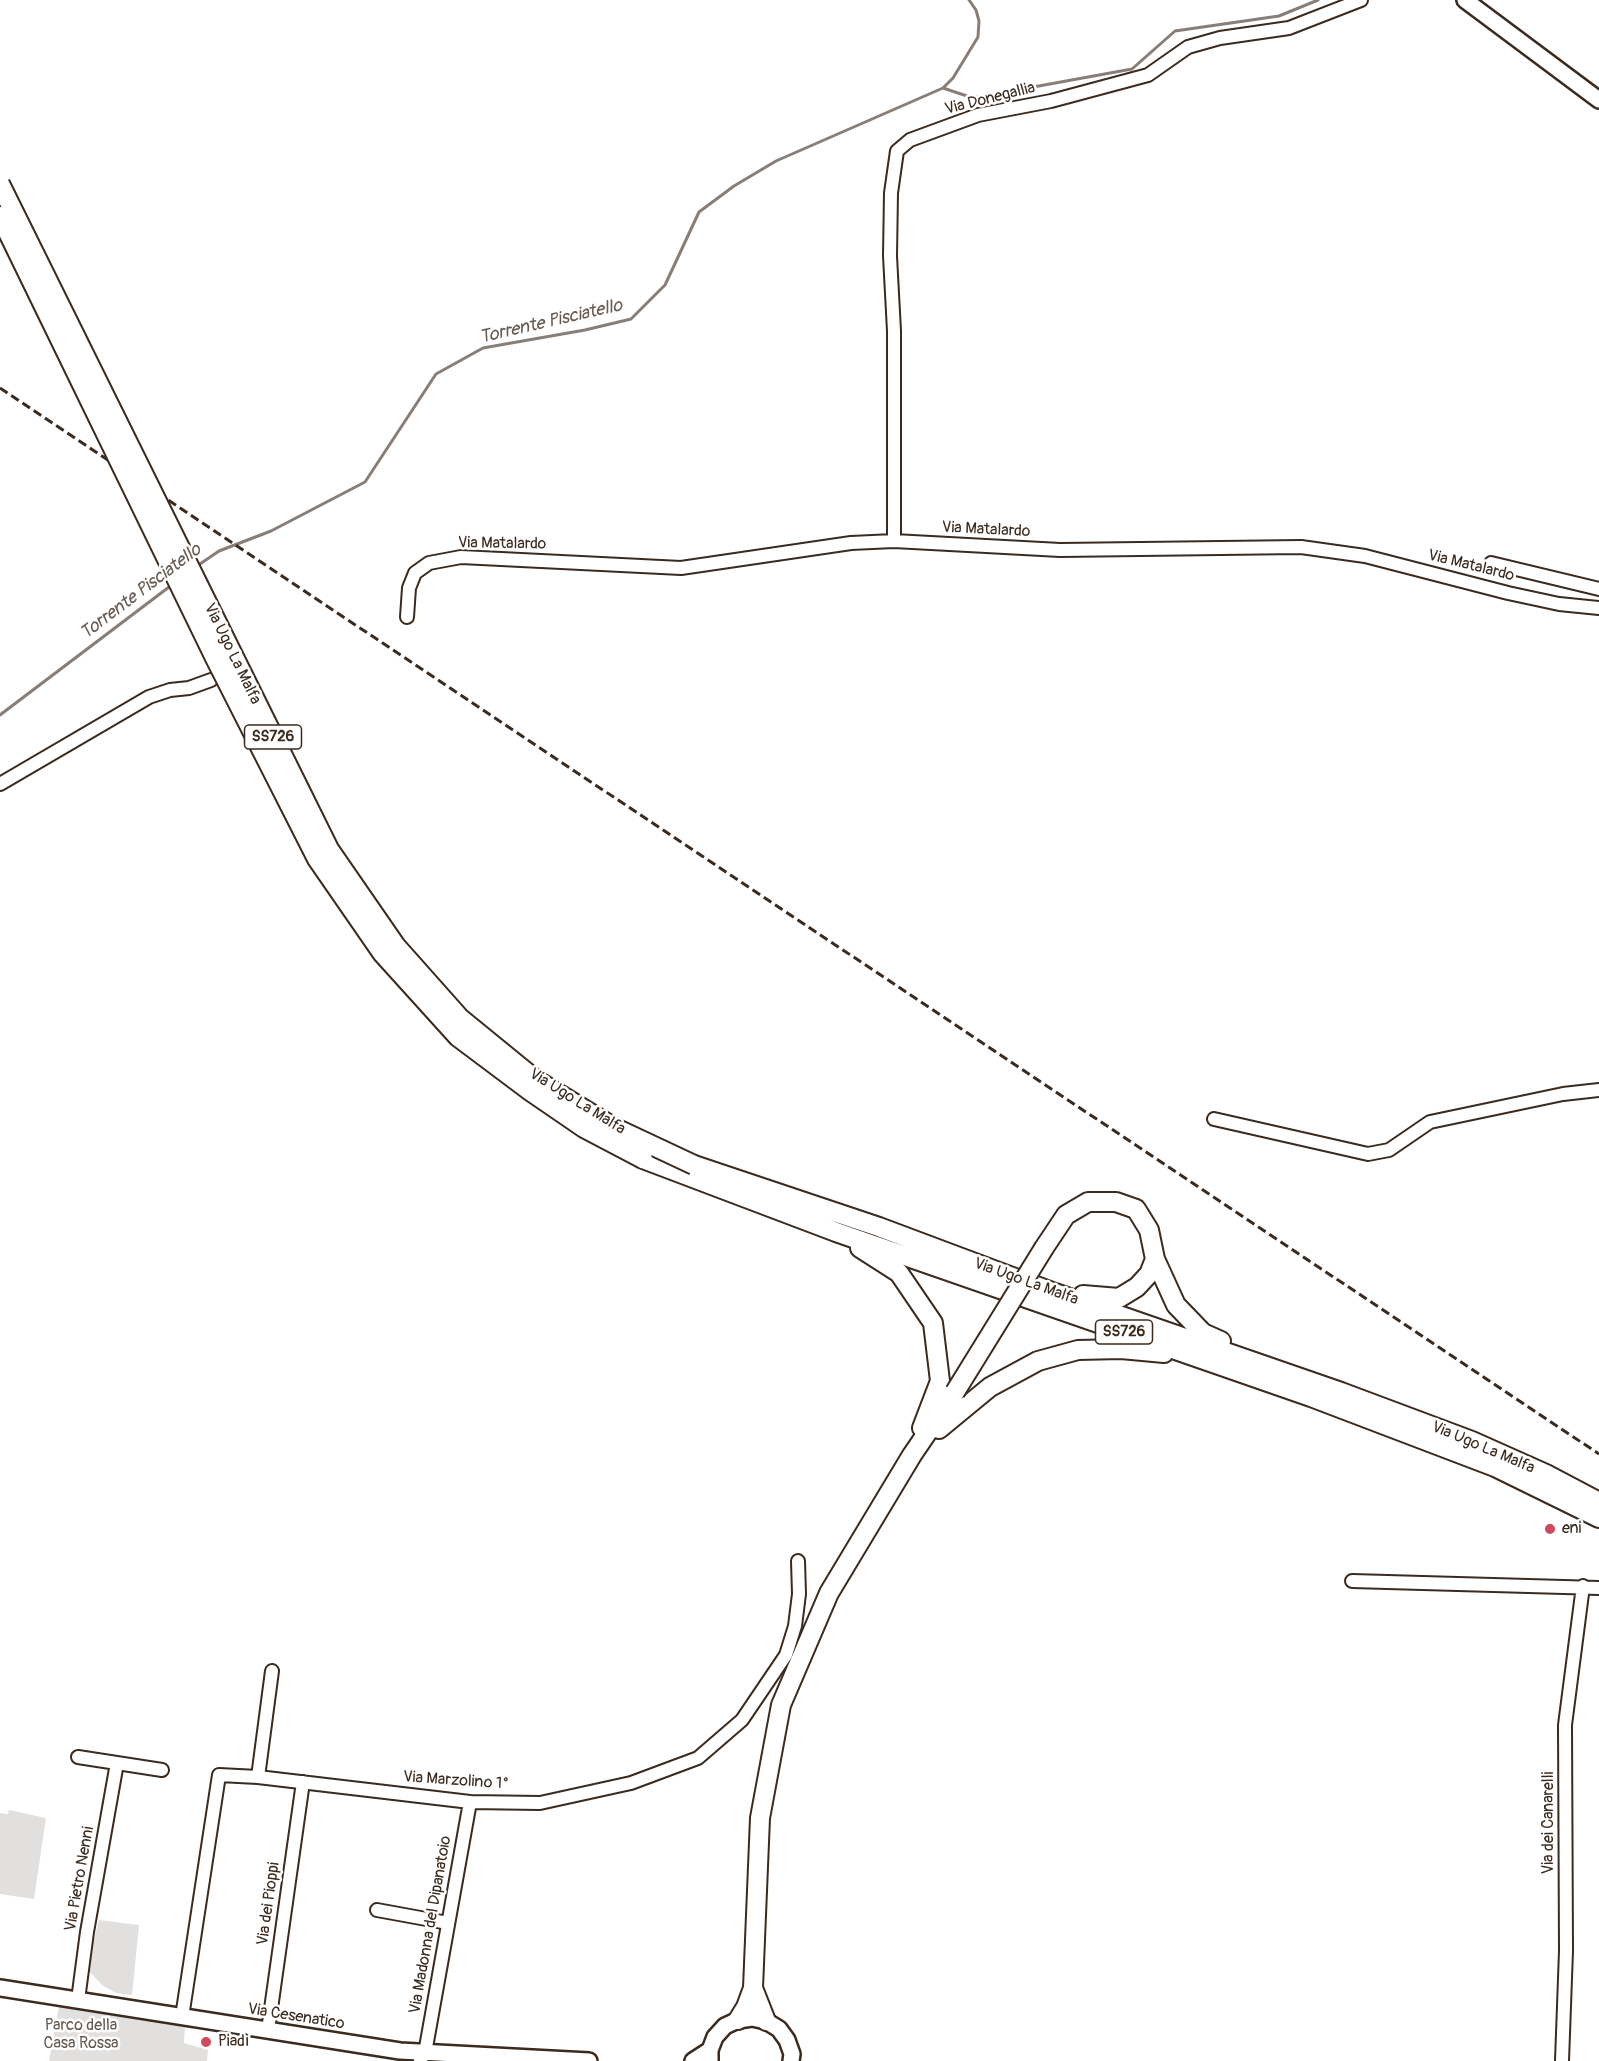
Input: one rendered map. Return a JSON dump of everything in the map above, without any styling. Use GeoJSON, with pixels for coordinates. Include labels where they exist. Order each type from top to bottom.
{"type":"FeatureCollection","features":[{"type":"Feature","properties":{"kind":"highway","name":"Via Ugo La Malfa"},"geometry":{"type":"LineString","coordinates":[[0,184],[329,849],[396,946],[460,1018],[536,1080],[614,1127],[694,1165],[879,1227],[1055,1293],[1341,1392],[1472,1441],[1546,1474],[1599,1502]]}},
{"type":"Feature","properties":{"kind":"highway","name":"Via Ugo La Malfa"},"geometry":{"type":"LineString","coordinates":[[0,216],[215,658],[317,860],[382,953],[458,1036],[530,1091],[584,1128],[643,1159],[836,1232],[1311,1397],[1495,1467],[1599,1518]]}},
{"type":"Feature","properties":{"kind":"highway"},"geometry":{"type":"LineString","coordinates":[[738,2020],[753,1988],[760,1818],[781,1705],[829,1593],[912,1455],[955,1392],[1066,1215],[1088,1202],[1116,1202],[1136,1209],[1149,1230],[1155,1259],[1176,1305],[1203,1333],[1243,1350],[1318,1376],[1341,1392]]}},
{"type":"Feature","properties":{"kind":"highway"},"geometry":{"type":"LineString","coordinates":[[836,1232],[899,1273],[933,1323],[940,1381],[912,1455]]}},
{"type":"Feature","properties":{"kind":"highway"},"geometry":{"type":"LineString","coordinates":[[1055,1293],[1072,1292],[1119,1298],[1137,1287],[1149,1274],[1155,1259]]}},
{"type":"Feature","properties":{"kind":"highway"},"geometry":{"type":"LineString","coordinates":[[912,1455],[952,1417],[990,1387],[1038,1361],[1078,1350],[1121,1349],[1192,1356]]}},
{"type":"Feature","properties":{"kind":"highway"},"geometry":{"type":"LineString","coordinates":[[753,1988],[766,2021]]}},
{"type":"Feature","properties":{"kind":"main road"},"geometry":{"type":"LineString","coordinates":[[1465,0],[1599,100]]}},
{"type":"Feature","properties":{"kind":"main road","name":"Via Cesenatico"},"geometry":{"type":"LineString","coordinates":[[0,1988],[268,2030],[403,2056],[589,2061]]}},
{"type":"Feature","properties":{"kind":"main road"},"geometry":{"type":"LineString","coordinates":[[693,2061],[710,2055],[716,2037],[725,2026],[738,2020],[752,2018],[766,2021],[778,2028],[787,2040],[793,2059]]}},
{"type":"Feature","properties":{"kind":"street","name":"Via Donegallia"},"geometry":{"type":"LineString","coordinates":[[894,541],[894,331],[890,256],[891,193],[897,151],[910,140],[978,115],[1051,101],[1148,75],[1188,47],[1220,38],[1289,28],[1361,0]]}},
{"type":"Feature","properties":{"kind":"street","name":"Via Matalardo"},"geometry":{"type":"LineString","coordinates":[[407,617],[409,588],[415,573],[429,563],[461,557],[681,568],[850,543],[894,541],[1060,550],[1301,547],[1365,556],[1559,604],[1599,608]]}},
{"type":"Feature","properties":{"kind":"street"},"geometry":{"type":"LineString","coordinates":[[1491,563],[1599,589]]}},
{"type":"Feature","properties":{"kind":"street"},"geometry":{"type":"LineString","coordinates":[[0,784],[149,697],[170,690],[189,688],[211,680]]}},
{"type":"Feature","properties":{"kind":"street"},"geometry":{"type":"LineString","coordinates":[[1214,1119],[1368,1154],[1389,1150],[1430,1122],[1563,1094],[1599,1090]]}},
{"type":"Feature","properties":{"kind":"street","name":"Via Marzolino 1°"},"geometry":{"type":"LineString","coordinates":[[182,2017],[219,1774],[470,1802],[540,1803],[631,1783],[698,1758],[742,1720],[786,1654],[799,1594],[798,1561]]}},
{"type":"Feature","properties":{"kind":"street"},"geometry":{"type":"LineString","coordinates":[[1352,1581],[1599,1587]]}},
{"type":"Feature","properties":{"kind":"street","name":"Via dei Canarelli"},"geometry":{"type":"LineString","coordinates":[[1562,2061],[1566,1951],[1565,1725],[1583,1586]]}},
{"type":"Feature","properties":{"kind":"street"},"geometry":{"type":"LineString","coordinates":[[258,1777],[272,1671]]}},
{"type":"Feature","properties":{"kind":"street"},"geometry":{"type":"LineString","coordinates":[[78,1757],[162,1770]]}},
{"type":"Feature","properties":{"kind":"street","name":"Via Pietro Nenni"},"geometry":{"type":"LineString","coordinates":[[78,2000],[87,1932],[117,1763]]}},
{"type":"Feature","properties":{"kind":"street","name":"Via dei Pioppi"},"geometry":{"type":"LineString","coordinates":[[268,2030],[303,1782]]}},
{"type":"Feature","properties":{"kind":"street","name":"Via Madonna del Dipanatoio"},"geometry":{"type":"LineString","coordinates":[[424,2058],[470,1802]]}},
{"type":"Feature","properties":{"kind":"street"},"geometry":{"type":"LineString","coordinates":[[377,1910],[448,1923]]}},
{"type":"Feature","properties":{"kind":"green space"},"geometry":{"type":"Polygon","coordinates":[[[9,1810],[46,1818],[34,1899],[0,1894],[0,1813],[8,1814],[9,1810]]]}},
{"type":"Feature","properties":{"kind":"green space"},"geometry":{"type":"Polygon","coordinates":[[[99,1920],[139,1925],[132,1995],[116,1993],[102,1985],[89,1971],[99,1920]]]}},
{"type":"Feature","properties":{"kind":"green space","name":"Parco della Casa Rossa"},"geometry":{"type":"Polygon","coordinates":[[[59,2006],[185,2026],[184,2043],[208,2050],[207,2061],[49,2061],[59,2006]]]}},
{"type":"Feature","properties":{"kind":"waterway","name":"Torrente Pisciatello"},"geometry":{"type":"LineString","coordinates":[[197,566],[219,551],[271,531],[365,482],[436,374],[483,348],[585,330],[631,319],[665,285],[699,212],[734,186],[776,161],[943,88],[953,78],[978,37],[979,21],[976,10],[969,0]]}},
{"type":"Feature","properties":{"kind":"waterway"},"geometry":{"type":"LineString","coordinates":[[943,88],[973,98],[1132,69],[1175,31],[1279,16],[1318,0]]}},
{"type":"Feature","properties":{"kind":"waterway","name":"Torrente Pisciatello"},"geometry":{"type":"LineString","coordinates":[[0,715],[173,584]]}},
{"type":"Feature","properties":{"kind":"railway"},"geometry":{"type":"LineString","coordinates":[[0,388],[1599,1454]]}},
{"type":"Feature","properties":{"kind":"place","name":"eni"},"geometry":{"type":"Point","coordinates":[1550,1529]}},
{"type":"Feature","properties":{"kind":"place","name":"Piadì"},"geometry":{"type":"Point","coordinates":[206,2042]}}]}
